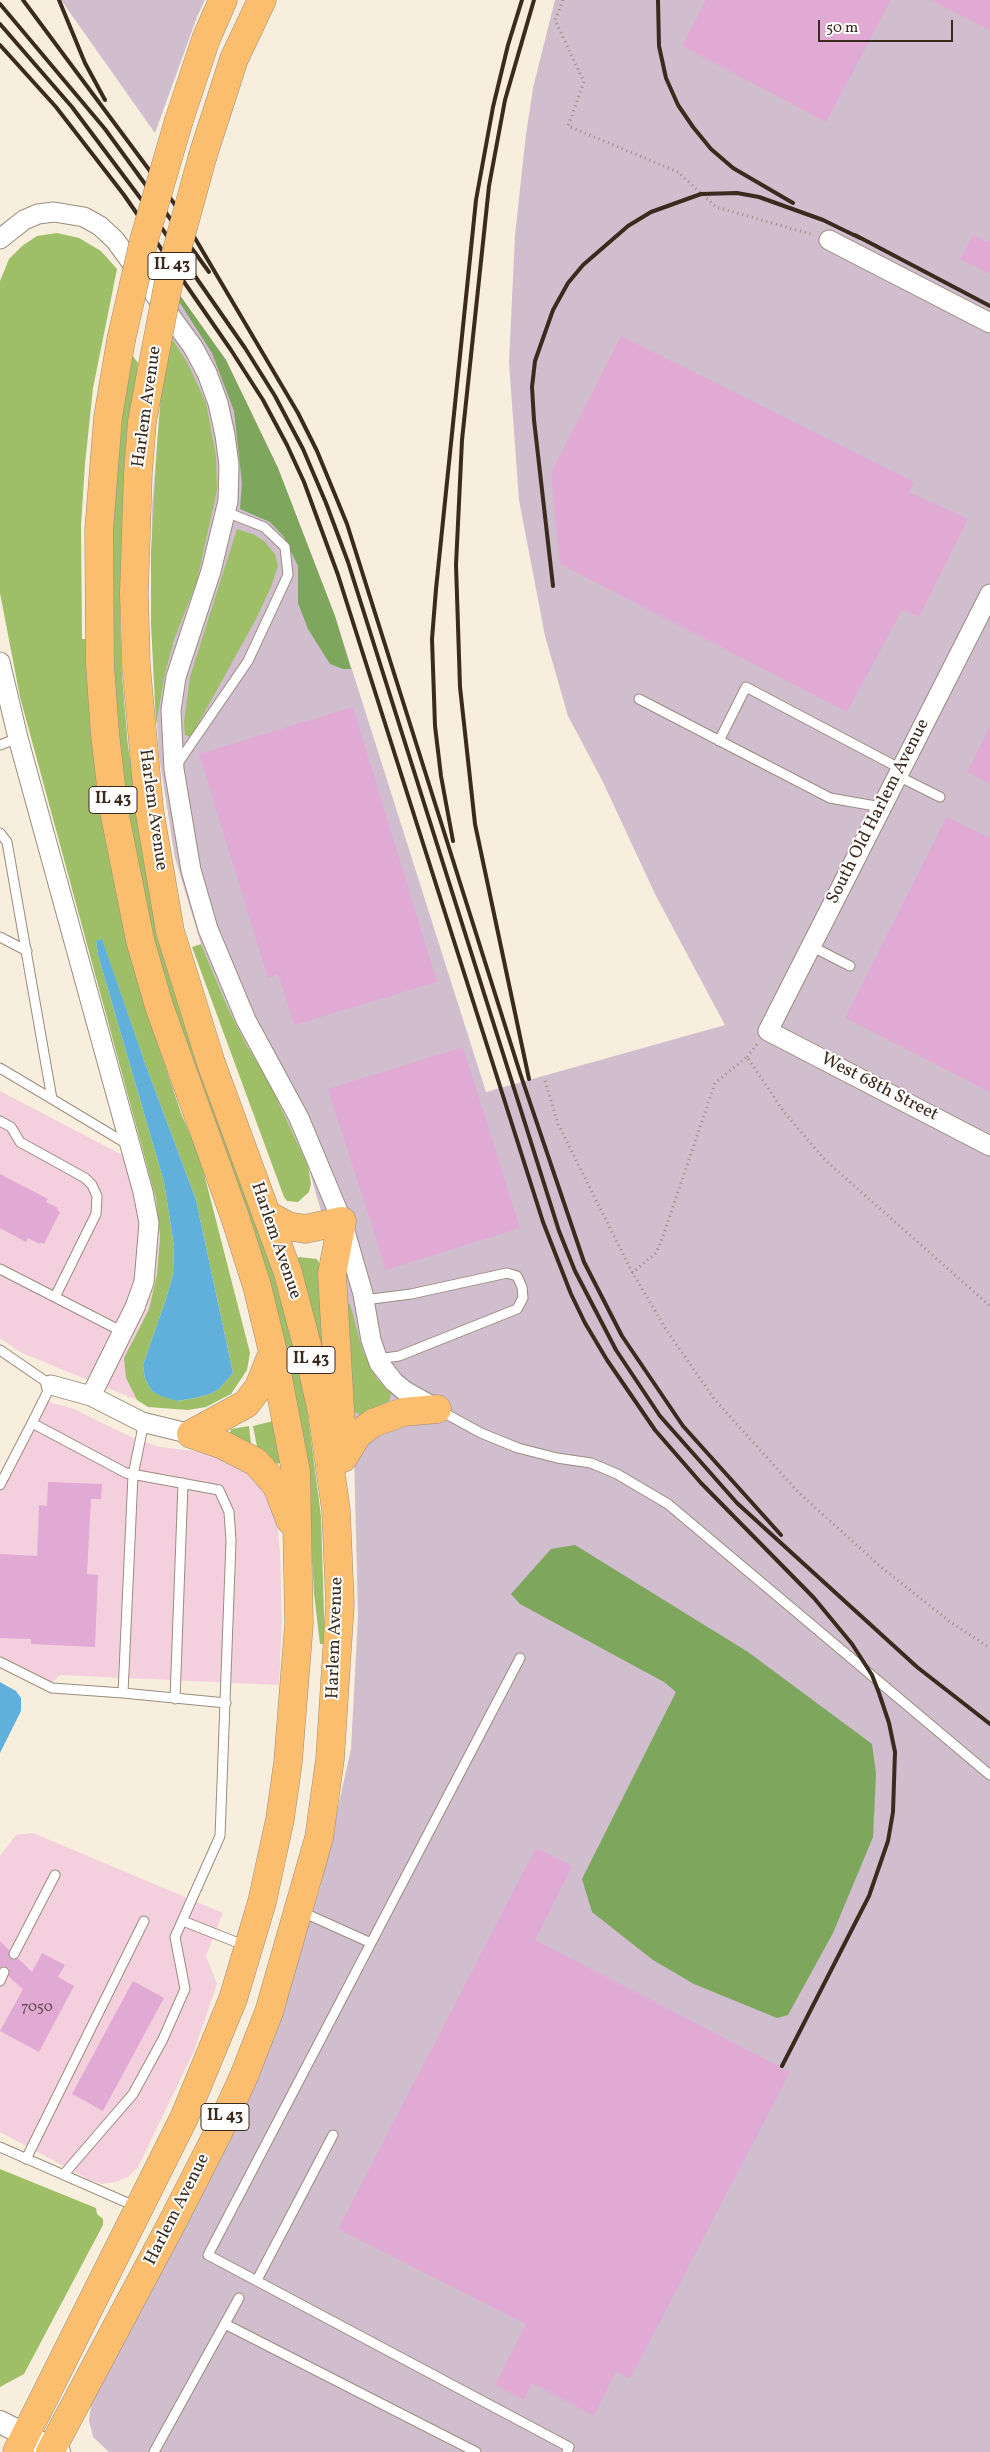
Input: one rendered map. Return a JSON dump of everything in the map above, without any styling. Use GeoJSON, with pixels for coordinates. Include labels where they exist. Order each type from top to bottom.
{"type":"FeatureCollection","features":[{"type":"Feature","properties":{"kind":"main road","name":"Harlem Avenue"},"geometry":{"type":"LineString","coordinates":[[21,2443],[184,2118],[233,1998],[249,1947],[280,1819],[288,1762],[299,1624],[296,1472],[273,1352],[257,1286],[235,1217],[180,1069],[148,968],[125,874],[114,811],[105,734],[100,665],[99,530],[108,416],[121,340],[144,240],[179,120],[206,39],[223,0]]}},
{"type":"Feature","properties":{"kind":"main road","name":"Harlem Avenue"},"geometry":{"type":"LineString","coordinates":[[53,2451],[172,2223],[244,2076],[270,2012],[319,1838],[330,1759],[340,1604],[336,1510],[322,1412],[288,1273],[207,1050],[170,931],[149,808],[136,665],[134,592],[138,473],[142,422],[150,379],[170,275],[203,155],[234,59],[262,0]]}},
{"type":"Feature","properties":{"kind":"main road"},"geometry":{"type":"LineString","coordinates":[[266,1214],[288,1226],[305,1229],[342,1222],[332,1274],[343,1458],[336,1510]]}},
{"type":"Feature","properties":{"kind":"main road"},"geometry":{"type":"LineString","coordinates":[[192,1434],[246,1404],[259,1387],[273,1352]]}},
{"type":"Feature","properties":{"kind":"main road"},"geometry":{"type":"LineString","coordinates":[[343,1458],[358,1434],[373,1423],[403,1412],[437,1409]]}},
{"type":"Feature","properties":{"kind":"main road"},"geometry":{"type":"LineString","coordinates":[[192,1434],[242,1453],[266,1472],[277,1486],[298,1545]]}},
{"type":"Feature","properties":{"kind":"street"},"geometry":{"type":"LineString","coordinates":[[0,239],[24,220],[38,214],[54,212],[84,217],[100,226],[115,240],[193,347],[207,373],[218,402],[229,465],[226,512],[212,571],[176,677],[171,710],[174,769],[191,870],[208,929],[246,1020],[299,1118],[342,1222],[364,1300],[371,1340],[378,1359],[400,1387],[437,1409]]}},
{"type":"Feature","properties":{"kind":"street"},"geometry":{"type":"LineString","coordinates":[[829,240],[990,323]]}},
{"type":"Feature","properties":{"kind":"street","name":"South Old Harlem Avenue"},"geometry":{"type":"LineString","coordinates":[[768,1031],[990,594]]}},
{"type":"Feature","properties":{"kind":"street"},"geometry":{"type":"LineString","coordinates":[[0,662],[18,738],[149,1223],[144,1282],[123,1332],[91,1396]]}},
{"type":"Feature","properties":{"kind":"street","name":"West 68th Street"},"geometry":{"type":"LineString","coordinates":[[768,1031],[990,1146]]}},
{"type":"Feature","properties":{"kind":"street"},"geometry":{"type":"LineString","coordinates":[[50,1385],[91,1396],[144,1422],[192,1434]]}},
{"type":"Feature","properties":{"kind":"street"},"geometry":{"type":"LineString","coordinates":[[0,2422],[21,2443],[53,2451]]}},
{"type":"Feature","properties":{"kind":"lane"},"geometry":{"type":"LineString","coordinates":[[174,769],[248,661],[288,575],[285,547],[264,526],[226,512]]}},
{"type":"Feature","properties":{"kind":"lane"},"geometry":{"type":"LineString","coordinates":[[719,741],[746,687],[899,772],[940,797]]}},
{"type":"Feature","properties":{"kind":"lane"},"geometry":{"type":"LineString","coordinates":[[639,699],[830,798],[881,807]]}},
{"type":"Feature","properties":{"kind":"lane"},"geometry":{"type":"LineString","coordinates":[[0,744],[18,738]]}},
{"type":"Feature","properties":{"kind":"lane"},"geometry":{"type":"LineString","coordinates":[[0,833],[6,842],[27,951],[52,1100]]}},
{"type":"Feature","properties":{"kind":"lane"},"geometry":{"type":"LineString","coordinates":[[0,937],[27,951]]}},
{"type":"Feature","properties":{"kind":"lane"},"geometry":{"type":"LineString","coordinates":[[811,946],[850,966]]}},
{"type":"Feature","properties":{"kind":"lane"},"geometry":{"type":"LineString","coordinates":[[0,1068],[128,1144]]}},
{"type":"Feature","properties":{"kind":"lane"},"geometry":{"type":"LineString","coordinates":[[0,1122],[11,1127],[20,1142],[85,1178],[92,1185],[97,1196],[96,1214],[55,1297]]}},
{"type":"Feature","properties":{"kind":"lane"},"geometry":{"type":"LineString","coordinates":[[0,1269],[123,1332]]}},
{"type":"Feature","properties":{"kind":"lane"},"geometry":{"type":"LineString","coordinates":[[364,1300],[411,1294],[507,1273],[517,1276],[522,1287],[523,1298],[517,1309],[399,1356],[378,1359]]}},
{"type":"Feature","properties":{"kind":"lane"},"geometry":{"type":"LineString","coordinates":[[0,1350],[50,1385],[0,1485]]}},
{"type":"Feature","properties":{"kind":"lane"},"geometry":{"type":"LineString","coordinates":[[437,1409],[481,1433],[518,1448],[557,1458],[591,1463],[617,1474],[668,1504],[990,1775]]}},
{"type":"Feature","properties":{"kind":"lane"},"geometry":{"type":"LineString","coordinates":[[123,1693],[134,1475],[144,1422]]}},
{"type":"Feature","properties":{"kind":"lane"},"geometry":{"type":"LineString","coordinates":[[32,1423],[126,1473],[219,1490],[229,1512],[231,1541],[220,1836],[175,1937],[185,1989],[163,2039],[133,2094],[64,2174]]}},
{"type":"Feature","properties":{"kind":"lane"},"geometry":{"type":"LineString","coordinates":[[175,1698],[183,1483]]}},
{"type":"Feature","properties":{"kind":"lane"},"geometry":{"type":"LineString","coordinates":[[520,1658],[208,2255],[570,2447],[567,2452]]}},
{"type":"Feature","properties":{"kind":"lane"},"geometry":{"type":"LineString","coordinates":[[0,1662],[52,1688],[226,1703]]}},
{"type":"Feature","properties":{"kind":"lane"},"geometry":{"type":"LineString","coordinates":[[14,1954],[56,1875]]}},
{"type":"Feature","properties":{"kind":"lane"},"geometry":{"type":"LineString","coordinates":[[300,1911],[372,1943]]}},
{"type":"Feature","properties":{"kind":"lane"},"geometry":{"type":"LineString","coordinates":[[26,2159],[144,1921]]}},
{"type":"Feature","properties":{"kind":"lane"},"geometry":{"type":"LineString","coordinates":[[183,1921],[249,1947]]}},
{"type":"Feature","properties":{"kind":"lane"},"geometry":{"type":"LineString","coordinates":[[257,2280],[333,2135]]}},
{"type":"Feature","properties":{"kind":"lane"},"geometry":{"type":"LineString","coordinates":[[0,2147],[138,2208]]}},
{"type":"Feature","properties":{"kind":"lane"},"geometry":{"type":"LineString","coordinates":[[154,2452],[239,2298]]}},
{"type":"Feature","properties":{"kind":"lane"},"geometry":{"type":"LineString","coordinates":[[225,2324],[476,2452]]}},
{"type":"Feature","properties":{"kind":"path"},"geometry":{"type":"LineString","coordinates":[[563,0],[554,20],[584,82],[568,126],[678,172],[716,207],[829,240]]}},
{"type":"Feature","properties":{"kind":"path"},"geometry":{"type":"LineString","coordinates":[[632,1273],[656,1253],[715,1083],[747,1057],[784,1112],[825,1160],[990,1306]]}},
{"type":"Feature","properties":{"kind":"path"},"geometry":{"type":"LineString","coordinates":[[545,1081],[558,1124],[632,1273],[667,1331],[714,1400],[800,1493],[880,1567],[949,1621],[990,1648]]}},
{"type":"Feature","properties":{"kind":"shaded area"},"geometry":{"type":"Polygon","coordinates":[[[61,0],[205,0],[197,17],[155,133],[61,0]]]}},
{"type":"Feature","properties":{"kind":"shaded area"},"geometry":{"type":"Polygon","coordinates":[[[555,0],[990,0],[990,2452],[109,2452],[93,2437],[89,2420],[92,2399],[296,1964],[320,1888],[351,1749],[358,1617],[353,1411],[341,1280],[308,1166],[268,1080],[246,1044],[228,1008],[201,944],[175,858],[159,756],[151,622],[152,506],[161,395],[179,294],[226,360],[278,468],[335,616],[486,1092],[725,1025],[656,896],[602,780],[568,716],[545,636],[519,500],[509,363],[515,235],[533,88],[555,0]]]}},
{"type":"Feature","properties":{"kind":"shaded area"},"geometry":{"type":"Polygon","coordinates":[[[0,1091],[149,1169],[156,1199],[160,1236],[157,1274],[149,1309],[135,1336],[126,1378],[137,1400],[22,1353],[0,1338],[0,1091]]]}},
{"type":"Feature","properties":{"kind":"shaded area"},"geometry":{"type":"Polygon","coordinates":[[[38,1399],[74,1409],[133,1438],[160,1447],[211,1453],[229,1458],[261,1481],[277,1520],[280,1554],[282,1621],[279,1685],[60,1675],[47,1688],[0,1661],[0,1486],[38,1399]]]}},
{"type":"Feature","properties":{"kind":"shaded area"},"geometry":{"type":"Polygon","coordinates":[[[33,1833],[223,1913],[206,1956],[217,1984],[194,2051],[138,2167],[128,2177],[115,2182],[102,2184],[90,2180],[0,2132],[0,1856],[16,1835],[33,1833]]]}},
{"type":"Feature","properties":{"kind":"green space"},"geometry":{"type":"Polygon","coordinates":[[[57,233],[79,238],[101,251],[117,269],[93,388],[85,464],[81,525],[82,639],[89,639],[148,1014],[181,1113],[200,1158],[250,1353],[247,1370],[231,1394],[206,1407],[188,1410],[148,1407],[137,1400],[126,1378],[124,1358],[149,1309],[157,1274],[160,1236],[156,1199],[20,697],[0,593],[0,281],[9,259],[22,246],[37,236],[57,233]],[[102,940],[96,941],[98,955],[164,1182],[174,1246],[173,1275],[143,1365],[145,1379],[152,1391],[177,1401],[210,1394],[219,1389],[233,1373],[196,1200],[102,940]]]}},
{"type":"Feature","properties":{"kind":"green space"},"geometry":{"type":"Polygon","coordinates":[[[179,294],[226,360],[278,468],[335,616],[351,669],[343,669],[330,664],[308,629],[298,603],[298,566],[284,537],[270,522],[240,509],[242,483],[234,411],[212,353],[178,300],[179,294]]]}},
{"type":"Feature","properties":{"kind":"green space"},"geometry":{"type":"Polygon","coordinates":[[[171,337],[188,364],[206,403],[216,456],[217,490],[197,581],[174,640],[165,674],[156,725],[151,622],[151,552],[161,395],[171,337]]]}},
{"type":"Feature","properties":{"kind":"green space"},"geometry":{"type":"Polygon","coordinates":[[[130,352],[138,363],[124,487],[120,614],[122,676],[128,746],[137,807],[280,1288],[306,1401],[321,1516],[325,1644],[320,1644],[314,1594],[308,1485],[149,927],[133,853],[114,724],[109,591],[118,435],[130,352]]]}},
{"type":"Feature","properties":{"kind":"green space"},"geometry":{"type":"Polygon","coordinates":[[[237,529],[255,535],[265,542],[275,554],[278,566],[271,587],[256,619],[191,737],[185,735],[184,722],[190,677],[237,529]]]}},
{"type":"Feature","properties":{"kind":"green space"},"geometry":{"type":"Polygon","coordinates":[[[201,944],[228,1008],[246,1044],[268,1080],[308,1166],[311,1184],[309,1192],[298,1202],[287,1201],[284,1197],[192,947],[201,944]]]}},
{"type":"Feature","properties":{"kind":"green space"},"geometry":{"type":"Polygon","coordinates":[[[299,1257],[317,1259],[319,1263],[326,1360],[321,1360],[296,1261],[299,1257]]]}},
{"type":"Feature","properties":{"kind":"green space"},"geometry":{"type":"Polygon","coordinates":[[[350,1304],[363,1352],[377,1379],[391,1394],[389,1401],[360,1415],[353,1411],[343,1305],[350,1304]]]}},
{"type":"Feature","properties":{"kind":"green space"},"geometry":{"type":"Polygon","coordinates":[[[273,1421],[281,1463],[275,1464],[257,1447],[253,1426],[273,1421]]]}},
{"type":"Feature","properties":{"kind":"green space"},"geometry":{"type":"Polygon","coordinates":[[[249,1426],[251,1444],[230,1434],[231,1429],[249,1426]]]}},
{"type":"Feature","properties":{"kind":"green space"},"geometry":{"type":"Polygon","coordinates":[[[575,1545],[748,1652],[872,1744],[876,1773],[873,1837],[833,1933],[788,2015],[777,2018],[694,1984],[653,1960],[592,1912],[582,1879],[676,1692],[664,1682],[520,1604],[511,1594],[551,1549],[575,1545]]]}},
{"type":"Feature","properties":{"kind":"green space"},"geometry":{"type":"Polygon","coordinates":[[[0,2169],[96,2208],[97,2214],[103,2219],[103,2225],[24,2374],[0,2387],[0,2169]]]}},
{"type":"Feature","properties":{"kind":"water"},"geometry":{"type":"Polygon","coordinates":[[[102,939],[146,1066],[196,1200],[233,1373],[219,1389],[210,1394],[195,1398],[177,1401],[161,1396],[152,1391],[145,1379],[143,1365],[173,1275],[174,1246],[164,1182],[98,955],[96,941],[102,939]]]}},
{"type":"Feature","properties":{"kind":"water"},"geometry":{"type":"Polygon","coordinates":[[[0,1682],[16,1691],[21,1698],[21,1711],[0,1753],[0,1682]]]}},
{"type":"Feature","properties":{"kind":"building"},"geometry":{"type":"Polygon","coordinates":[[[706,0],[891,0],[826,122],[682,46],[706,0]]]}},
{"type":"Feature","properties":{"kind":"building"},"geometry":{"type":"Polygon","coordinates":[[[931,0],[990,0],[990,30],[931,0]]]}},
{"type":"Feature","properties":{"kind":"building"},"geometry":{"type":"Polygon","coordinates":[[[973,235],[990,243],[990,274],[960,259],[973,235]]]}},
{"type":"Feature","properties":{"kind":"building"},"geometry":{"type":"Polygon","coordinates":[[[621,336],[914,482],[909,492],[968,519],[919,617],[902,610],[847,712],[560,564],[551,473],[621,336]]]}},
{"type":"Feature","properties":{"kind":"building"},"geometry":{"type":"Polygon","coordinates":[[[353,707],[437,982],[294,1025],[278,974],[268,978],[199,754],[353,707]]]}},
{"type":"Feature","properties":{"kind":"building"},"geometry":{"type":"Polygon","coordinates":[[[990,727],[990,784],[967,772],[990,727]]]}},
{"type":"Feature","properties":{"kind":"building"},"geometry":{"type":"Polygon","coordinates":[[[947,817],[990,838],[990,1092],[845,1018],[947,817]]]}},
{"type":"Feature","properties":{"kind":"building"},"geometry":{"type":"Polygon","coordinates":[[[463,1047],[520,1228],[386,1270],[328,1089],[463,1047]]]}},
{"type":"Feature","properties":{"kind":"building"},"geometry":{"type":"Polygon","coordinates":[[[0,1174],[48,1199],[46,1202],[58,1208],[57,1210],[60,1212],[44,1244],[28,1238],[26,1242],[0,1228],[0,1174]]]}},
{"type":"Feature","properties":{"kind":"building"},"geometry":{"type":"Polygon","coordinates":[[[48,1482],[102,1484],[101,1499],[91,1499],[87,1574],[98,1575],[95,1647],[31,1644],[31,1639],[0,1638],[0,1554],[37,1556],[39,1505],[47,1506],[48,1482]]]}},
{"type":"Feature","properties":{"kind":"building"},"geometry":{"type":"Polygon","coordinates":[[[536,1848],[572,1866],[535,1940],[790,2072],[630,2379],[616,2372],[594,2416],[532,2383],[524,2400],[495,2385],[526,2324],[338,2229],[536,1848]]]}},
{"type":"Feature","properties":{"kind":"building"},"geometry":{"type":"Polygon","coordinates":[[[0,1941],[9,1950],[9,1958],[14,1960],[18,1958],[32,1972],[42,1953],[65,1965],[58,1977],[74,1986],[39,2052],[0,2031],[23,1989],[9,1977],[9,1968],[0,1967],[0,1941]]]}},
{"type":"Feature","properties":{"kind":"building"},"geometry":{"type":"Polygon","coordinates":[[[133,1981],[164,1998],[103,2111],[72,2094],[133,1981]]]}},
{"type":"Feature","properties":{"kind":"railway"},"geometry":{"type":"LineString","coordinates":[[23,0],[176,206],[298,413],[317,451],[347,524],[520,1073],[584,1262],[622,1336],[683,1426],[781,1535]]}},
{"type":"Feature","properties":{"kind":"railway"},"geometry":{"type":"LineString","coordinates":[[59,0],[85,63],[105,100]]}},
{"type":"Feature","properties":{"kind":"railway"},"geometry":{"type":"LineString","coordinates":[[453,841],[441,776],[435,726],[432,639],[436,589],[476,200],[493,107],[508,45],[522,0]]}},
{"type":"Feature","properties":{"kind":"railway"},"geometry":{"type":"LineString","coordinates":[[529,1079],[475,824],[460,687],[456,565],[462,440],[489,186],[505,100],[534,0]]}},
{"type":"Feature","properties":{"kind":"railway"},"geometry":{"type":"LineString","coordinates":[[658,0],[659,46],[666,78],[678,105],[711,149],[733,168],[793,203]]}},
{"type":"Feature","properties":{"kind":"railway"},"geometry":{"type":"LineString","coordinates":[[0,4],[105,129],[209,272]]}},
{"type":"Feature","properties":{"kind":"railway"},"geometry":{"type":"LineString","coordinates":[[0,24],[72,107],[147,207],[245,348],[275,396],[303,449],[348,562],[559,1231],[575,1271],[616,1350],[660,1416],[737,1503],[917,1667],[990,1724]]}},
{"type":"Feature","properties":{"kind":"railway"},"geometry":{"type":"LineString","coordinates":[[0,45],[56,107],[124,195],[231,350],[263,400],[304,482],[338,575],[543,1222],[571,1294],[585,1323],[607,1360],[655,1430],[701,1483],[814,1598],[852,1644],[872,1675],[879,1693],[889,1723],[895,1752],[893,1812],[888,1841],[869,1896],[782,2066]]}},
{"type":"Feature","properties":{"kind":"railway"},"geometry":{"type":"LineString","coordinates":[[553,586],[532,387],[535,361],[553,310],[568,283],[583,265],[628,226],[651,212],[701,194],[737,193],[759,197],[823,220],[860,238]]}},
{"type":"Feature","properties":{"kind":"railway"},"geometry":{"type":"LineString","coordinates":[[855,235],[990,306]]}}]}
